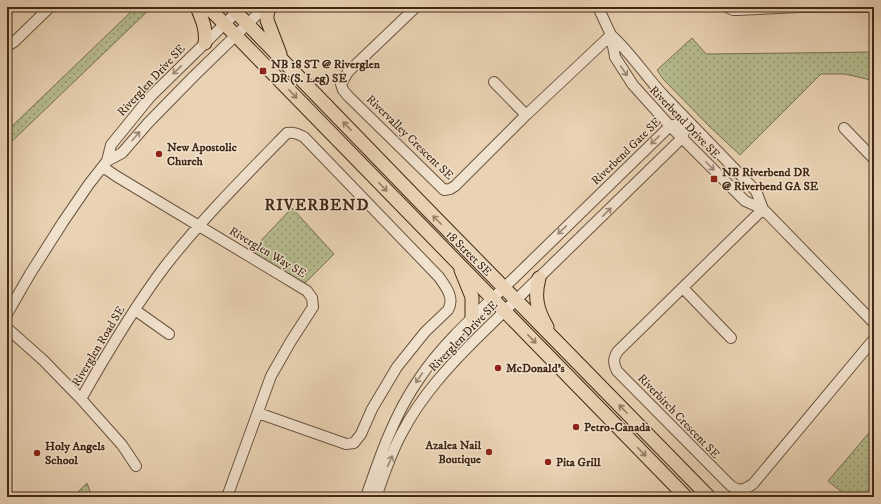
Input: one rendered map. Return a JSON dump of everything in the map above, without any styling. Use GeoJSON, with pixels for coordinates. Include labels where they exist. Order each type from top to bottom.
{"type":"FeatureCollection","features":[{"type":"Feature","properties":{"kind":"main road"},"geometry":{"type":"LineString","coordinates":[[197,7],[205,27],[206,36],[204,43]]}},
{"type":"Feature","properties":{"kind":"main road","name":"18 Street SE"},"geometry":{"type":"LineString","coordinates":[[208,7],[686,497]]}},
{"type":"Feature","properties":{"kind":"main road"},"geometry":{"type":"LineString","coordinates":[[269,7],[266,15],[267,20],[284,62]]}},
{"type":"Feature","properties":{"kind":"main road","name":"18 Street SE"},"geometry":{"type":"LineString","coordinates":[[236,9],[284,62],[503,288],[709,497]]}},
{"type":"Feature","properties":{"kind":"main road"},"geometry":{"type":"LineString","coordinates":[[459,265],[472,297],[472,317]]}},
{"type":"Feature","properties":{"kind":"main road"},"geometry":{"type":"LineString","coordinates":[[539,278],[536,288],[536,301],[542,318],[554,339]]}},
{"type":"Feature","properties":{"kind":"street"},"geometry":{"type":"LineString","coordinates":[[7,46],[14,42],[50,7]]}},
{"type":"Feature","properties":{"kind":"street","name":"Riverglen Drive SE"},"geometry":{"type":"LineString","coordinates":[[105,164],[122,152],[163,107],[266,7]]}},
{"type":"Feature","properties":{"kind":"street","name":"Rivervalley Crescent SE"},"geometry":{"type":"LineString","coordinates":[[416,7],[348,72],[341,84],[343,90],[348,96],[444,190],[450,190],[455,186],[526,115],[611,35]]}},
{"type":"Feature","properties":{"kind":"street","name":"Riverbend Drive SE"},"geometry":{"type":"LineString","coordinates":[[598,7],[611,35],[614,58],[633,85],[670,126],[745,201],[763,209],[874,323]]}},
{"type":"Feature","properties":{"kind":"street"},"geometry":{"type":"LineString","coordinates":[[727,7],[733,10],[800,7],[867,7]]}},
{"type":"Feature","properties":{"kind":"street","name":"Riverglen Drive SE"},"geometry":{"type":"LineString","coordinates":[[7,314],[63,222],[105,164],[111,145],[150,97],[224,24],[236,9]]}},
{"type":"Feature","properties":{"kind":"street","name":"Riverbend Drive SE"},"geometry":{"type":"LineString","coordinates":[[611,35],[624,47],[652,83],[756,191],[763,209]]}},
{"type":"Feature","properties":{"kind":"street"},"geometry":{"type":"LineString","coordinates":[[494,82],[526,115]]}},
{"type":"Feature","properties":{"kind":"street"},"geometry":{"type":"LineString","coordinates":[[516,300],[682,138],[688,121]]}},
{"type":"Feature","properties":{"kind":"street","name":"Riverbend Gate SE"},"geometry":{"type":"LineString","coordinates":[[492,298],[670,126],[688,121]]}},
{"type":"Feature","properties":{"kind":"street"},"geometry":{"type":"LineString","coordinates":[[844,128],[874,159]]}},
{"type":"Feature","properties":{"kind":"street","name":"Riverglen Road SE"},"geometry":{"type":"LineString","coordinates":[[7,328],[43,360],[81,399],[107,352],[165,266],[237,183],[287,133],[293,132],[304,137],[435,272],[450,296],[451,306],[425,332],[397,367],[372,409],[361,434],[354,443],[346,444],[258,413]]}},
{"type":"Feature","properties":{"kind":"street","name":"Riverglen Way SE"},"geometry":{"type":"LineString","coordinates":[[105,164],[116,176],[307,291],[312,298],[313,307],[271,376],[227,497]]}},
{"type":"Feature","properties":{"kind":"street","name":"Riverbirch Crescent SE"},"geometry":{"type":"LineString","coordinates":[[763,209],[618,351],[613,360],[617,371],[730,485],[739,490],[743,490],[753,484],[874,338]]}},
{"type":"Feature","properties":{"kind":"street"},"geometry":{"type":"LineString","coordinates":[[683,288],[731,338]]}},
{"type":"Feature","properties":{"kind":"street","name":"Riverglen Drive SE"},"geometry":{"type":"LineString","coordinates":[[366,497],[391,427],[418,380],[439,352],[492,298]]}},
{"type":"Feature","properties":{"kind":"street","name":"Riverglen Drive SE"},"geometry":{"type":"LineString","coordinates":[[376,497],[387,466],[402,432],[417,408],[451,364],[516,300]]}},
{"type":"Feature","properties":{"kind":"street"},"geometry":{"type":"LineString","coordinates":[[135,310],[169,334]]}},
{"type":"Feature","properties":{"kind":"street"},"geometry":{"type":"LineString","coordinates":[[81,399],[122,444],[136,466]]}},
{"type":"Feature","properties":{"kind":"green space"},"geometry":{"type":"Polygon","coordinates":[[[136,7],[152,7],[7,146],[7,131],[136,7]]]}},
{"type":"Feature","properties":{"kind":"green space"},"geometry":{"type":"Polygon","coordinates":[[[692,38],[706,54],[874,52],[874,83],[871,80],[845,74],[821,74],[740,155],[663,79],[657,70],[692,38]]]}},
{"type":"Feature","properties":{"kind":"green space"},"geometry":{"type":"Polygon","coordinates":[[[292,208],[334,254],[305,283],[297,280],[251,251],[292,208]]]}},
{"type":"Feature","properties":{"kind":"green space"},"geometry":{"type":"Polygon","coordinates":[[[874,427],[874,487],[866,497],[848,497],[828,481],[874,427]]]}},
{"type":"Feature","properties":{"kind":"green space"},"geometry":{"type":"Polygon","coordinates":[[[87,483],[92,497],[73,497],[87,483]]]}},
{"type":"Feature","properties":{"kind":"place","name":"NB 18 ST @ Riverglen DR (S. Leg) SE"},"geometry":{"type":"Point","coordinates":[263,71]}},
{"type":"Feature","properties":{"kind":"place","name":"New Apostolic Church"},"geometry":{"type":"Point","coordinates":[159,154]}},
{"type":"Feature","properties":{"kind":"place","name":"NB Riverbend DR @ Riverbend GA SE"},"geometry":{"type":"Point","coordinates":[714,179]}},
{"type":"Feature","properties":{"kind":"place","name":"McDonald's"},"geometry":{"type":"Point","coordinates":[498,368]}},
{"type":"Feature","properties":{"kind":"place","name":"Petro-Canada"},"geometry":{"type":"Point","coordinates":[576,427]}},
{"type":"Feature","properties":{"kind":"place","name":"Azalea Nail Boutique"},"geometry":{"type":"Point","coordinates":[489,452]}},
{"type":"Feature","properties":{"kind":"place","name":"Holy Angels School"},"geometry":{"type":"Point","coordinates":[37,453]}},
{"type":"Feature","properties":{"kind":"place","name":"Pita Grill"},"geometry":{"type":"Point","coordinates":[548,462]}},
{"type":"Feature","properties":{"kind":"district","name":"RIVERBEND"},"geometry":{"type":"Point","coordinates":[317,204]}}]}
